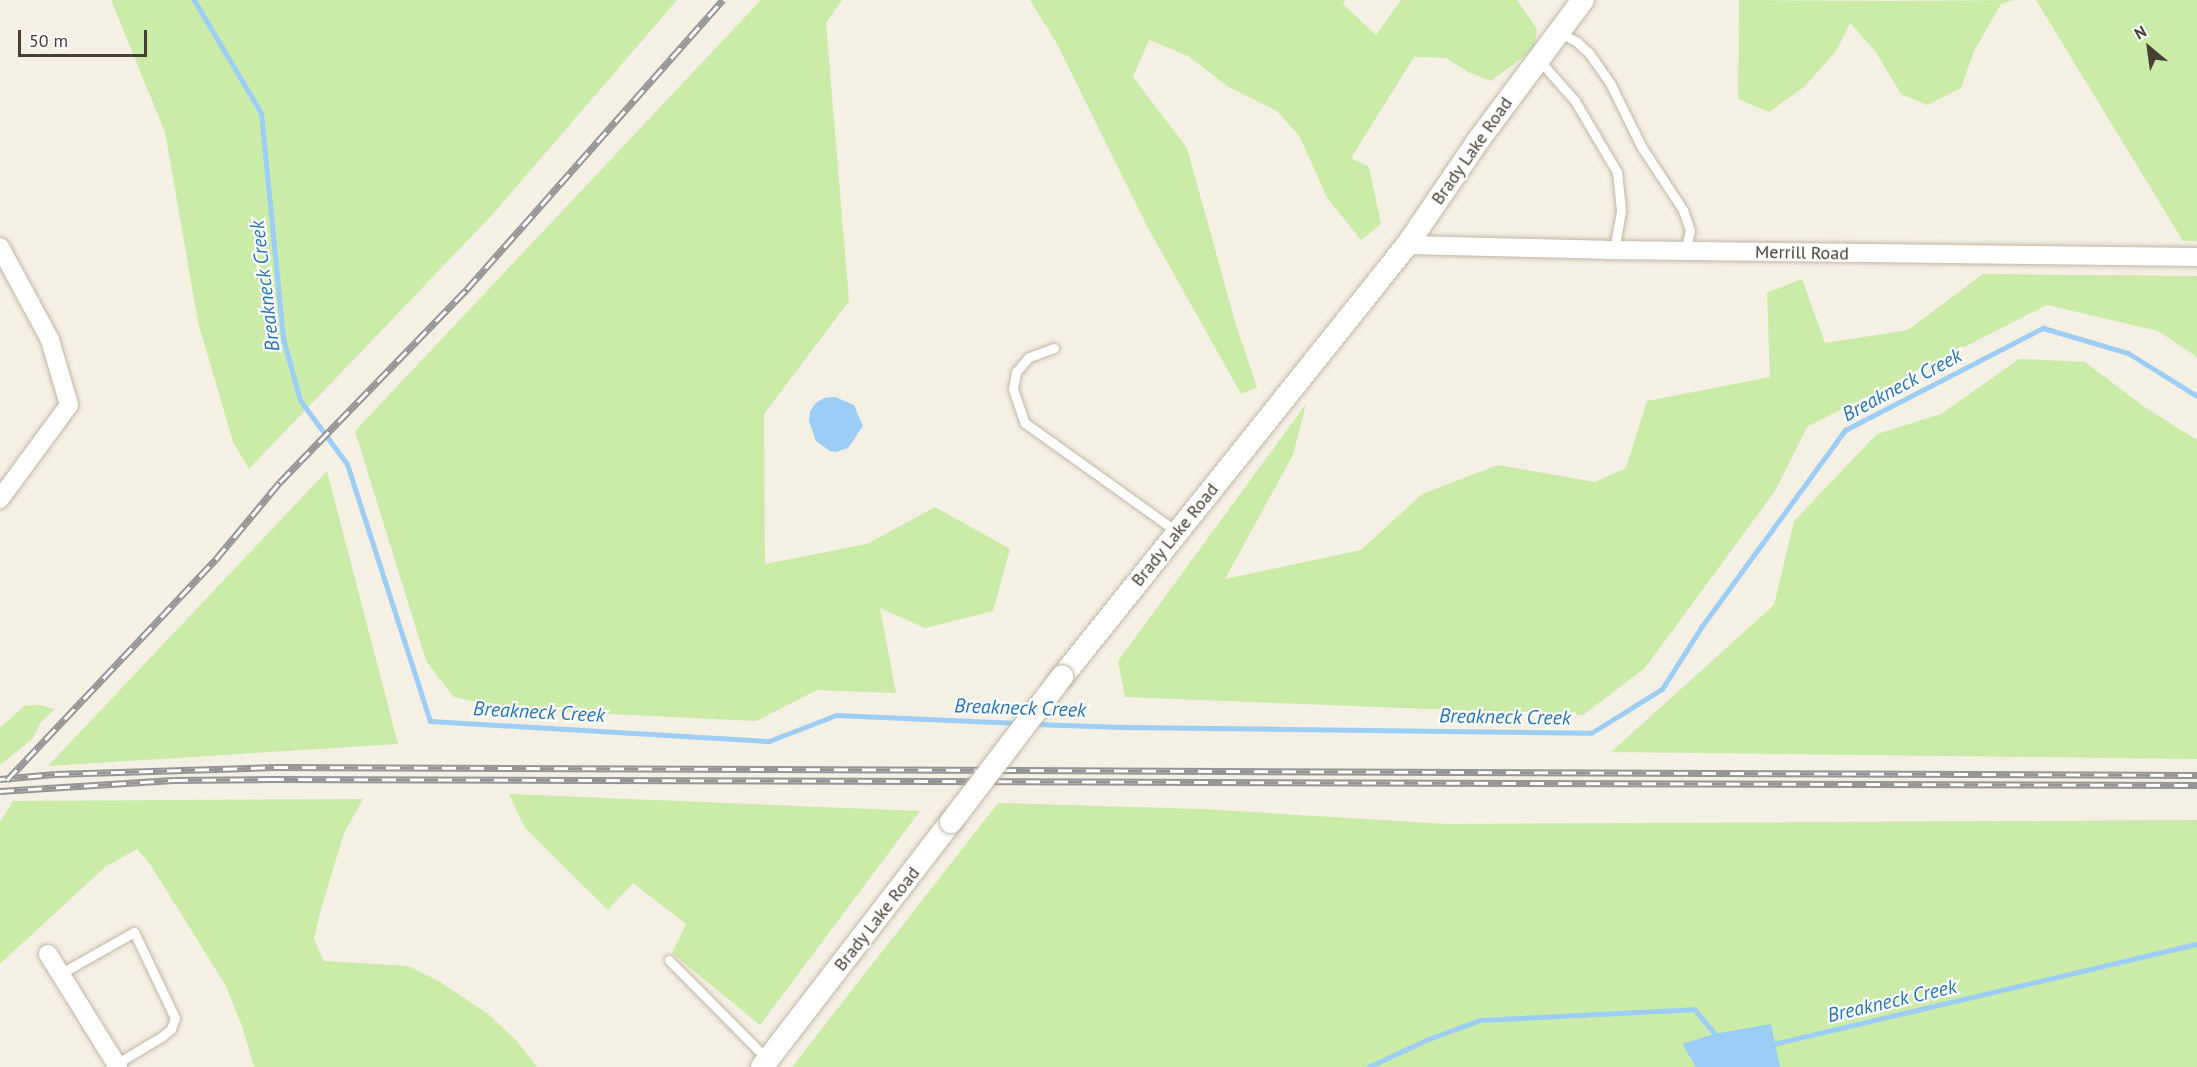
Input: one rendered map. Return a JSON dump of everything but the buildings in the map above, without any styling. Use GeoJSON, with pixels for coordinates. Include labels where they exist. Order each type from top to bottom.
{"type":"FeatureCollection","features":[{"type":"Feature","properties":{"kind":"street","name":"Brady Lake Road"},"geometry":{"type":"LineString","coordinates":[[765,1063],[1062,677],[1407,245],[1538,59],[1583,0]]}},
{"type":"Feature","properties":{"kind":"street","name":"Merrill Road"},"geometry":{"type":"LineString","coordinates":[[1407,245],[1614,250],[2197,257]]}},
{"type":"Feature","properties":{"kind":"street"},"geometry":{"type":"LineString","coordinates":[[0,248],[50,340],[69,405],[0,499]]}},
{"type":"Feature","properties":{"kind":"street"},"geometry":{"type":"LineString","coordinates":[[48,954],[117,1065]]}},
{"type":"Feature","properties":{"kind":"lane"},"geometry":{"type":"LineString","coordinates":[[1559,32],[1577,42],[1589,53],[1610,83],[1641,146],[1683,210],[1690,230],[1685,251]]}},
{"type":"Feature","properties":{"kind":"lane"},"geometry":{"type":"LineString","coordinates":[[1538,59],[1575,101],[1617,172],[1621,191],[1621,212],[1614,250]]}},
{"type":"Feature","properties":{"kind":"lane"},"geometry":{"type":"LineString","coordinates":[[1053,348],[1029,357],[1016,372],[1013,389],[1025,423],[1177,532]]}},
{"type":"Feature","properties":{"kind":"lane"},"geometry":{"type":"LineString","coordinates":[[60,974],[135,932],[175,1018],[171,1029],[117,1065]]}},
{"type":"Feature","properties":{"kind":"lane"},"geometry":{"type":"LineString","coordinates":[[669,960],[765,1063]]}},
{"type":"Feature","properties":{"kind":"green space"},"geometry":{"type":"Polygon","coordinates":[[[111,0],[677,0],[492,215],[249,469],[233,442],[198,322],[165,132],[111,0]]]}},
{"type":"Feature","properties":{"kind":"green space"},"geometry":{"type":"Polygon","coordinates":[[[761,0],[842,0],[826,23],[849,301],[764,414],[765,564],[867,544],[935,507],[1010,549],[993,611],[925,628],[880,608],[896,693],[817,690],[756,721],[509,709],[454,697],[426,661],[355,431],[761,0]]]}},
{"type":"Feature","properties":{"kind":"green space"},"geometry":{"type":"Polygon","coordinates":[[[1030,0],[1345,0],[1343,4],[1376,35],[1401,0],[1517,0],[1537,29],[1534,49],[1491,81],[1468,72],[1446,58],[1414,57],[1351,158],[1369,167],[1381,224],[1361,240],[1327,198],[1300,137],[1277,111],[1227,86],[1188,56],[1149,40],[1133,77],[1187,148],[1236,325],[1257,387],[1241,394],[1147,226],[1056,42],[1030,0]]]}},
{"type":"Feature","properties":{"kind":"green space"},"geometry":{"type":"Polygon","coordinates":[[[1739,0],[2014,0],[2001,4],[1974,51],[1961,88],[1927,105],[1901,94],[1876,52],[1850,23],[1836,51],[1804,87],[1769,112],[1738,99],[1739,0]]]}},
{"type":"Feature","properties":{"kind":"green space"},"geometry":{"type":"Polygon","coordinates":[[[2036,0],[2197,0],[2197,241],[2183,241],[2036,0]]]}},
{"type":"Feature","properties":{"kind":"green space"},"geometry":{"type":"Polygon","coordinates":[[[1983,274],[2197,276],[2197,357],[2158,331],[2047,305],[1807,427],[1775,491],[1645,668],[1583,715],[1125,697],[1118,661],[1306,404],[1293,455],[1225,579],[1361,550],[1422,494],[1498,465],[1595,482],[1626,468],[1647,401],[1770,377],[1767,293],[1802,279],[1825,343],[1908,330],[1983,274]]]}},
{"type":"Feature","properties":{"kind":"green space"},"geometry":{"type":"Polygon","coordinates":[[[2019,359],[2085,362],[2146,408],[2197,440],[2197,759],[1611,752],[1774,605],[1794,521],[1877,434],[1941,414],[2019,359]]]}},
{"type":"Feature","properties":{"kind":"green space"},"geometry":{"type":"Polygon","coordinates":[[[327,471],[398,744],[48,766],[327,471]]]}},
{"type":"Feature","properties":{"kind":"green space"},"geometry":{"type":"Polygon","coordinates":[[[39,705],[55,709],[41,722],[32,739],[0,765],[0,728],[24,706],[39,705]]]}},
{"type":"Feature","properties":{"kind":"green space"},"geometry":{"type":"Polygon","coordinates":[[[509,794],[920,811],[760,1025],[672,953],[686,924],[633,883],[608,910],[525,828],[509,794]]]}},
{"type":"Feature","properties":{"kind":"green space"},"geometry":{"type":"Polygon","coordinates":[[[363,799],[344,833],[321,909],[314,939],[324,961],[408,966],[437,980],[488,1014],[516,1040],[537,1067],[254,1067],[242,1026],[226,986],[150,864],[137,849],[105,867],[0,964],[0,822],[13,801],[363,799]]]}},
{"type":"Feature","properties":{"kind":"green space"},"geometry":{"type":"Polygon","coordinates":[[[998,803],[1202,809],[1448,824],[2197,820],[2197,1067],[792,1067],[998,803]]]}},
{"type":"Feature","properties":{"kind":"water"},"geometry":{"type":"Polygon","coordinates":[[[835,397],[854,405],[863,426],[848,448],[836,452],[830,451],[816,441],[809,421],[810,411],[816,403],[824,398],[835,397]]]}},
{"type":"Feature","properties":{"kind":"water"},"geometry":{"type":"Polygon","coordinates":[[[1771,1024],[1780,1067],[1696,1067],[1682,1044],[1714,1034],[1771,1024]]]}},
{"type":"Feature","properties":{"kind":"waterway","name":"Breakneck Creek"},"geometry":{"type":"LineString","coordinates":[[194,0],[261,113],[283,338],[300,400],[347,464],[430,721],[769,741],[836,715],[1018,723]]}},
{"type":"Feature","properties":{"kind":"waterway","name":"Breakneck Creek"},"geometry":{"type":"LineString","coordinates":[[1033,724],[1591,733],[1662,689],[1702,626],[1845,430],[2043,328],[2128,353],[2197,396]]}},
{"type":"Feature","properties":{"kind":"waterway","name":"Breakneck Creek"},"geometry":{"type":"LineString","coordinates":[[1769,1045],[2197,944]]}},
{"type":"Feature","properties":{"kind":"waterway","name":"Breakneck Creek"},"geometry":{"type":"LineString","coordinates":[[1368,1067],[1426,1040],[1480,1020],[1694,1009],[1718,1038]]}},
{"type":"Feature","properties":{"kind":"railway"},"geometry":{"type":"LineString","coordinates":[[7,780],[216,559],[280,482],[467,289],[723,0]]}},
{"type":"Feature","properties":{"kind":"railway"},"geometry":{"type":"LineString","coordinates":[[0,779],[55,774],[274,767],[2197,775]]}},
{"type":"Feature","properties":{"kind":"railway"},"geometry":{"type":"LineString","coordinates":[[0,791],[174,780],[270,779],[2197,785]]}}]}
